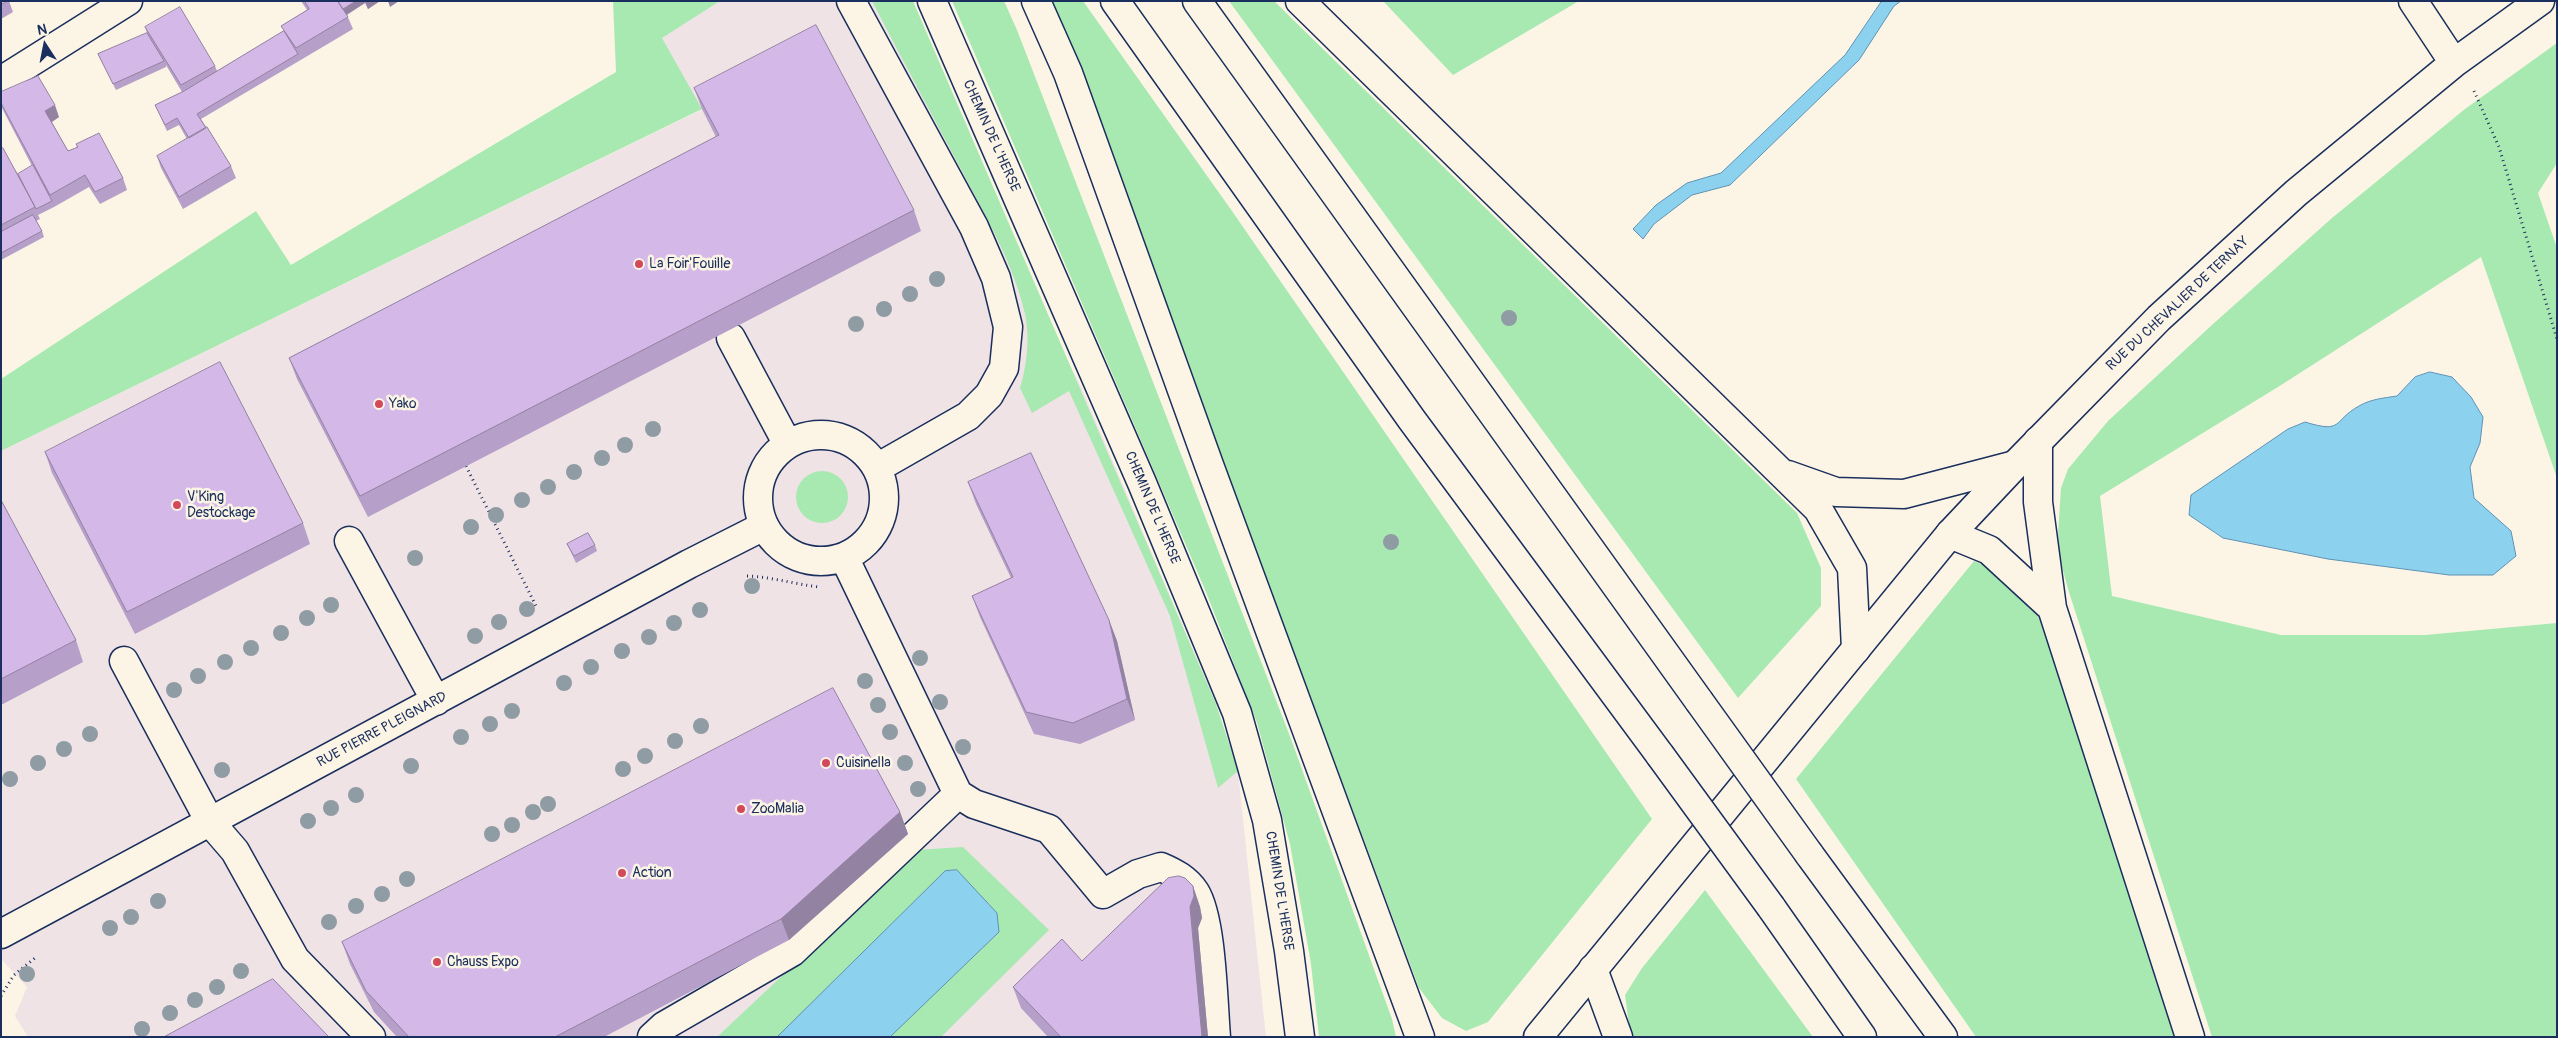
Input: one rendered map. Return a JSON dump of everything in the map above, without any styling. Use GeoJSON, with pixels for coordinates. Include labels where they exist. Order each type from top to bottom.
{"type":"FeatureCollection","features":[{"type":"Feature","properties":{"kind":"main road"},"geometry":{"type":"LineString","coordinates":[[1,81],[128,1]]}},
{"type":"Feature","properties":{"kind":"main road"},"geometry":{"type":"LineString","coordinates":[[852,1],[974,227],[996,278],[1008,327],[1004,368],[989,394],[968,416],[877,468]]}},
{"type":"Feature","properties":{"kind":"main road","name":"CHEMIN DE L'HERSE"},"geometry":{"type":"LineString","coordinates":[[932,1],[1142,483],[1237,713],[1267,820],[1289,951],[1300,1037]]}},
{"type":"Feature","properties":{"kind":"main road"},"geometry":{"type":"LineString","coordinates":[[1036,1],[1068,73],[1209,465],[1420,1037]]}},
{"type":"Feature","properties":{"kind":"main road"},"geometry":{"type":"LineString","coordinates":[[1115,1],[1412,420],[1771,907],[1862,1037]]}},
{"type":"Feature","properties":{"kind":"main road"},"geometry":{"type":"LineString","coordinates":[[1197,1],[1942,1037]]}},
{"type":"Feature","properties":{"kind":"main road"},"geometry":{"type":"LineString","coordinates":[[1300,1],[1818,509],[1852,568],[1856,648]]}},
{"type":"Feature","properties":{"kind":"main road"},"geometry":{"type":"LineString","coordinates":[[2413,1],[2454,64]]}},
{"type":"Feature","properties":{"kind":"main road","name":"RUE DU CHEVALIER DE TERNAY"},"geometry":{"type":"LineString","coordinates":[[1538,1037],[1950,534],[2014,465],[2159,318],[2296,194],[2454,64],[2540,1]]}},
{"type":"Feature","properties":{"kind":"main road"},"geometry":{"type":"LineString","coordinates":[[731,338],[787,443]]}},
{"type":"Feature","properties":{"kind":"main road"},"geometry":{"type":"LineString","coordinates":[[827,435],[848,440],[865,451],[877,468],[884,488],[883,510],[876,530],[862,546],[844,557],[825,561],[807,559],[790,553],[775,542],[764,526],[758,508],[758,489],[763,471],[773,456],[787,443],[814,436],[827,435]]}},
{"type":"Feature","properties":{"kind":"main road"},"geometry":{"type":"LineString","coordinates":[[2038,441],[2038,502],[2052,608],[2190,1037]]}},
{"type":"Feature","properties":{"kind":"main road"},"geometry":{"type":"LineString","coordinates":[[1781,473],[1836,492],[1904,494],[2014,465]]}},
{"type":"Feature","properties":{"kind":"main road","name":"RUE PIERRE PLEIGNARD"},"geometry":{"type":"LineString","coordinates":[[1,934],[547,640],[764,526]]}},
{"type":"Feature","properties":{"kind":"main road"},"geometry":{"type":"LineString","coordinates":[[1950,534],[1989,550],[2052,608]]}},
{"type":"Feature","properties":{"kind":"main road"},"geometry":{"type":"LineString","coordinates":[[349,541],[436,701]]}},
{"type":"Feature","properties":{"kind":"main road"},"geometry":{"type":"LineString","coordinates":[[844,557],[958,794],[974,804],[1049,828],[1103,894],[1138,874],[1161,867],[1180,876],[1195,892],[1205,914],[1216,1037]]}},
{"type":"Feature","properties":{"kind":"main road"},"geometry":{"type":"LineString","coordinates":[[124,661],[210,822],[235,851],[295,959],[371,1037]]}},
{"type":"Feature","properties":{"kind":"main road"},"geometry":{"type":"LineString","coordinates":[[658,1031],[792,952],[958,794]]}},
{"type":"Feature","properties":{"kind":"main road"},"geometry":{"type":"LineString","coordinates":[[1593,969],[1618,1037]]}},
{"type":"Feature","properties":{"kind":"main road"},"geometry":{"type":"LineString","coordinates":[[1410,1011],[1435,1037]]}},
{"type":"Feature","properties":{"kind":"path"},"geometry":{"type":"LineString","coordinates":[[2454,64],[2479,98],[2499,146],[2557,339]]}},
{"type":"Feature","properties":{"kind":"path"},"geometry":{"type":"LineString","coordinates":[[466,466],[540,614],[547,640]]}},
{"type":"Feature","properties":{"kind":"path"},"geometry":{"type":"LineString","coordinates":[[739,576],[770,577],[795,584],[820,587],[826,590]]}},
{"type":"Feature","properties":{"kind":"path"},"geometry":{"type":"LineString","coordinates":[[1,996],[14,975],[36,958]]}},
{"type":"Feature","properties":{"kind":"shaded area"},"geometry":{"type":"Polygon","coordinates":[[[720,1],[873,1],[1081,386],[1216,704],[1238,771],[1266,1037],[28,1037],[15,1016],[27,987],[1,959],[1,451],[701,110],[661,38],[720,1]]]}},
{"type":"Feature","properties":{"kind":"green space"},"geometry":{"type":"Polygon","coordinates":[[[613,1],[720,1],[662,38],[702,109],[1,451],[1,379],[256,211],[291,265],[616,72],[613,1]]]}},
{"type":"Feature","properties":{"kind":"green space"},"geometry":{"type":"Polygon","coordinates":[[[872,1],[913,1],[1216,704],[1238,771],[1218,788],[1170,616],[1069,391],[1032,413],[1020,388],[1026,361],[1027,332],[1025,314],[1014,278],[991,225],[872,1]]]}},
{"type":"Feature","properties":{"kind":"green space"},"geometry":{"type":"Polygon","coordinates":[[[952,1],[1004,1],[1017,30],[1291,739],[1392,1019],[1396,1037],[1319,1037],[1311,964],[1290,844],[1257,723],[1206,592],[952,1]]]}},
{"type":"Feature","properties":{"kind":"green space"},"geometry":{"type":"Polygon","coordinates":[[[1046,1],[1083,1],[1232,211],[1652,819],[1488,1022],[1466,1031],[1442,1018],[1419,988],[1090,104],[1046,1]]]}},
{"type":"Feature","properties":{"kind":"green space"},"geometry":{"type":"Polygon","coordinates":[[[1229,1],[1274,1],[1797,513],[1821,568],[1821,606],[1738,698],[1229,1]]]}},
{"type":"Feature","properties":{"kind":"green space"},"geometry":{"type":"Polygon","coordinates":[[[1383,1],[1579,1],[1453,75],[1383,1]]]}},
{"type":"Feature","properties":{"kind":"green space"},"geometry":{"type":"Polygon","coordinates":[[[2557,43],[2557,163],[2538,193],[2557,248],[2557,478],[2481,257],[2278,387],[2100,496],[2112,596],[2281,635],[2425,635],[2557,623],[2557,1037],[2212,1037],[2068,589],[2060,559],[2058,534],[2061,488],[2068,469],[2108,421],[2213,324],[2332,218],[2465,109],[2557,43]]]}},
{"type":"Feature","properties":{"kind":"green space"},"geometry":{"type":"Polygon","coordinates":[[[817,471],[827,471],[841,478],[848,492],[848,502],[841,516],[827,523],[817,523],[807,519],[800,512],[796,502],[796,492],[800,482],[807,475],[817,471]]]}},
{"type":"Feature","properties":{"kind":"green space"},"geometry":{"type":"Polygon","coordinates":[[[1974,561],[2004,573],[2029,598],[2050,640],[2178,1037],[1976,1037],[1796,779],[1974,561]]]}},
{"type":"Feature","properties":{"kind":"green space"},"geometry":{"type":"Polygon","coordinates":[[[963,847],[1049,930],[941,1037],[717,1037],[916,850],[963,847]]]}},
{"type":"Feature","properties":{"kind":"green space"},"geometry":{"type":"Polygon","coordinates":[[[1705,890],[1813,1037],[1633,1037],[1630,1032],[1625,995],[1642,968],[1705,890]]]}},
{"type":"Feature","properties":{"kind":"water"},"geometry":{"type":"Polygon","coordinates":[[[1882,1],[1901,1],[1894,6],[1859,60],[1730,185],[1692,195],[1654,224],[1643,239],[1633,229],[1656,205],[1687,183],[1721,173],[1845,55],[1882,1]]]}},
{"type":"Feature","properties":{"kind":"water"},"geometry":{"type":"Polygon","coordinates":[[[2430,372],[2452,377],[2471,397],[2483,417],[2480,443],[2470,467],[2474,498],[2511,531],[2516,556],[2493,575],[2449,575],[2328,559],[2223,538],[2189,515],[2191,495],[2288,429],[2305,422],[2326,427],[2332,426],[2351,411],[2364,404],[2378,399],[2397,396],[2415,377],[2430,372]]]}},
{"type":"Feature","properties":{"kind":"water"},"geometry":{"type":"Polygon","coordinates":[[[957,870],[997,913],[999,932],[890,1037],[777,1037],[945,871],[957,870]]]}},
{"type":"Feature","properties":{"kind":"building"},"geometry":{"type":"Polygon","coordinates":[[[305,1],[338,1],[348,17],[296,48],[281,26],[309,9],[305,1]]]}},
{"type":"Feature","properties":{"kind":"building"},"geometry":{"type":"Polygon","coordinates":[[[338,1],[356,1],[343,9],[338,1]]]}},
{"type":"Feature","properties":{"kind":"building"},"geometry":{"type":"Polygon","coordinates":[[[180,7],[215,66],[181,85],[145,27],[180,7]]]}},
{"type":"Feature","properties":{"kind":"building"},"geometry":{"type":"Polygon","coordinates":[[[816,25],[914,210],[360,496],[289,358],[719,135],[694,88],[816,25]]]}},
{"type":"Feature","properties":{"kind":"building"},"geometry":{"type":"Polygon","coordinates":[[[284,31],[298,54],[197,114],[206,128],[189,138],[177,118],[165,125],[155,105],[184,91],[284,31]]]}},
{"type":"Feature","properties":{"kind":"building"},"geometry":{"type":"Polygon","coordinates":[[[147,33],[164,61],[113,84],[98,54],[147,33]]]}},
{"type":"Feature","properties":{"kind":"building"},"geometry":{"type":"Polygon","coordinates":[[[38,76],[55,105],[45,111],[68,151],[78,147],[76,144],[99,133],[123,178],[95,192],[85,175],[50,195],[1,103],[1,92],[38,76]]]}},
{"type":"Feature","properties":{"kind":"building"},"geometry":{"type":"Polygon","coordinates":[[[207,127],[231,166],[179,197],[157,156],[207,127]]]}},
{"type":"Feature","properties":{"kind":"building"},"geometry":{"type":"Polygon","coordinates":[[[3,148],[35,207],[1,225],[1,149],[3,148]]]}},
{"type":"Feature","properties":{"kind":"building"},"geometry":{"type":"Polygon","coordinates":[[[33,165],[52,201],[36,209],[18,174],[33,165]]]}},
{"type":"Feature","properties":{"kind":"building"},"geometry":{"type":"Polygon","coordinates":[[[33,215],[42,231],[1,253],[1,232],[33,215]]]}},
{"type":"Feature","properties":{"kind":"building"},"geometry":{"type":"Polygon","coordinates":[[[220,362],[303,523],[127,612],[45,452],[220,362]]]}},
{"type":"Feature","properties":{"kind":"building"},"geometry":{"type":"Polygon","coordinates":[[[1031,453],[1109,620],[1127,699],[1073,723],[1026,712],[972,596],[1013,577],[968,482],[1031,453]]]}},
{"type":"Feature","properties":{"kind":"building"},"geometry":{"type":"Polygon","coordinates":[[[1,500],[76,640],[1,679],[1,500]]]}},
{"type":"Feature","properties":{"kind":"building"},"geometry":{"type":"Polygon","coordinates":[[[588,533],[595,545],[574,556],[567,544],[588,533]]]}},
{"type":"Feature","properties":{"kind":"building"},"geometry":{"type":"Polygon","coordinates":[[[833,688],[900,812],[781,919],[555,1037],[409,1037],[366,991],[342,942],[833,688]]]}},
{"type":"Feature","properties":{"kind":"building"},"geometry":{"type":"Polygon","coordinates":[[[1179,876],[1185,878],[1193,886],[1194,896],[1190,907],[1202,1037],[1061,1037],[1013,987],[1062,939],[1082,961],[1168,878],[1179,876]]]}},
{"type":"Feature","properties":{"kind":"building"},"geometry":{"type":"Polygon","coordinates":[[[273,979],[329,1037],[164,1037],[273,979]]]}},
{"type":"Feature","properties":{"kind":"place","name":"La Foir'Fouille"},"geometry":{"type":"Point","coordinates":[639,264]}},
{"type":"Feature","properties":{"kind":"place","name":"Yako"},"geometry":{"type":"Point","coordinates":[379,404]}},
{"type":"Feature","properties":{"kind":"place","name":"V'King Destockage"},"geometry":{"type":"Point","coordinates":[177,505]}},
{"type":"Feature","properties":{"kind":"place","name":"Cuisinella"},"geometry":{"type":"Point","coordinates":[826,763]}},
{"type":"Feature","properties":{"kind":"place","name":"ZooMalia"},"geometry":{"type":"Point","coordinates":[741,809]}},
{"type":"Feature","properties":{"kind":"place","name":"Action"},"geometry":{"type":"Point","coordinates":[622,873]}},
{"type":"Feature","properties":{"kind":"place","name":"Chauss Expo"},"geometry":{"type":"Point","coordinates":[437,962]}}]}
